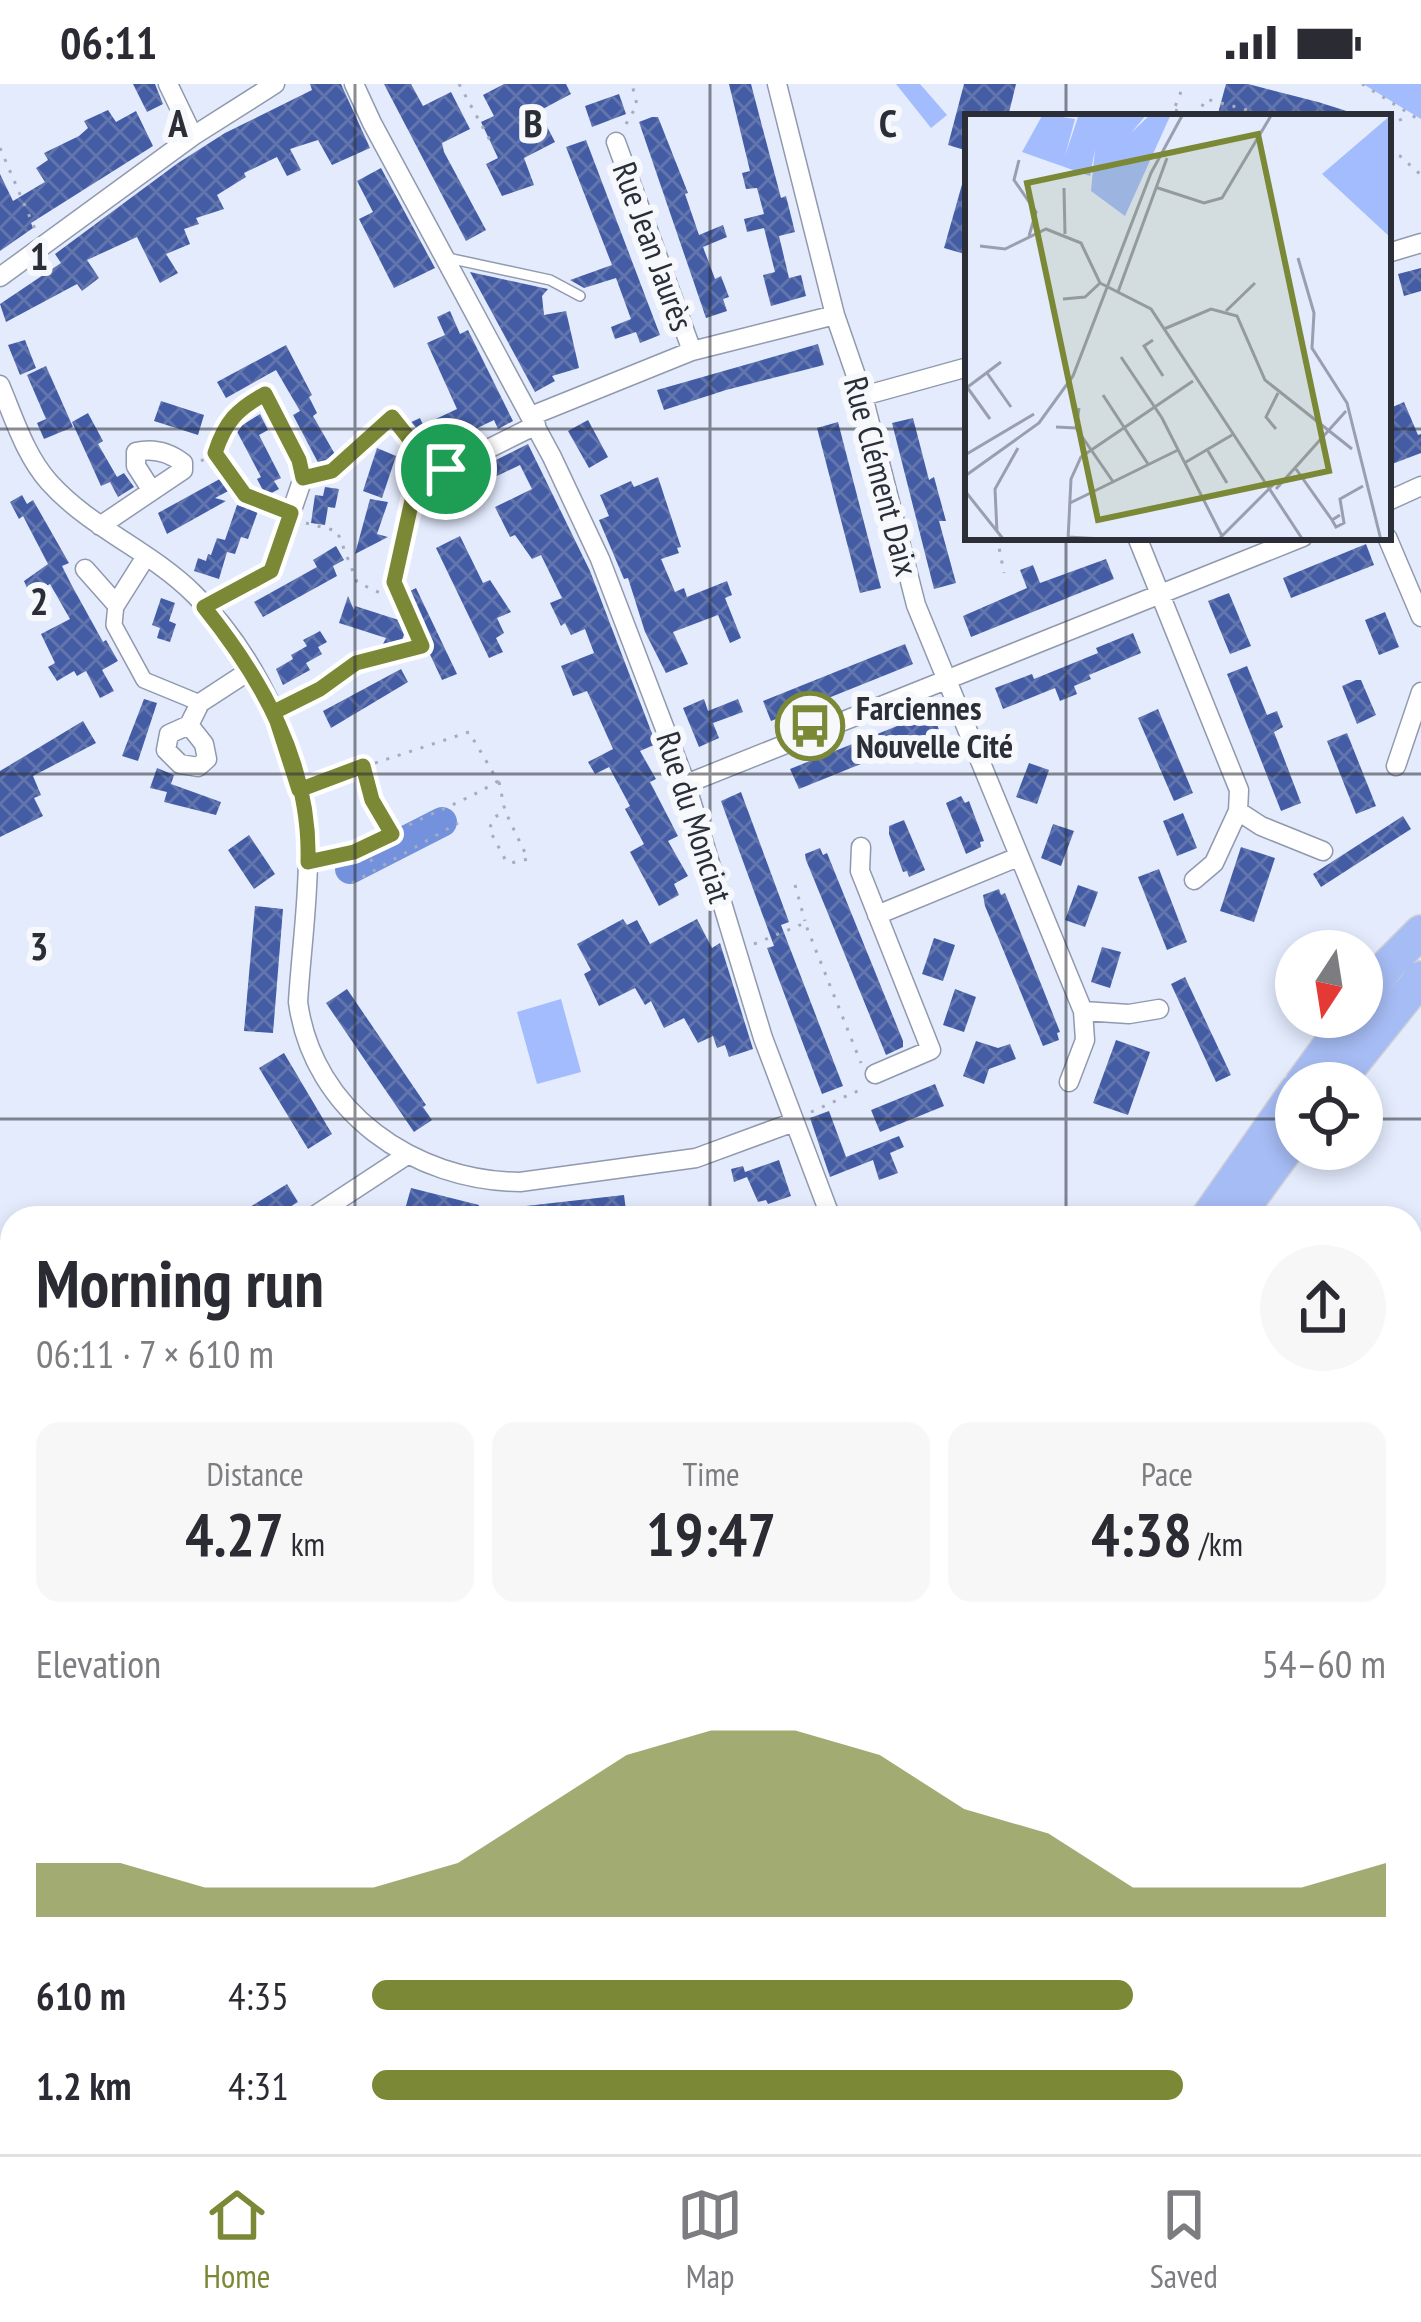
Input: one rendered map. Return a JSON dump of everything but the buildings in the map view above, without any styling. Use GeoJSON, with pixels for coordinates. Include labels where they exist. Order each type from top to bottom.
{"type":"FeatureCollection","features":[{"type":"Feature","properties":{"kind":"highway"},"geometry":{"type":"LineString","coordinates":[[1383,972],[1421,932]]}},
{"type":"Feature","properties":{"kind":"highway"},"geometry":{"type":"LineString","coordinates":[[1354,1062],[1421,978]]}},
{"type":"Feature","properties":{"kind":"highway"},"geometry":{"type":"LineString","coordinates":[[1215,1206],[1275,1120]]}},
{"type":"Feature","properties":{"kind":"highway"},"geometry":{"type":"LineString","coordinates":[[1245,1206],[1275,1165]]}},
{"type":"Feature","properties":{"kind":"street"},"geometry":{"type":"LineString","coordinates":[[168,84],[193,136]]}},
{"type":"Feature","properties":{"kind":"street"},"geometry":{"type":"LineString","coordinates":[[0,278],[193,136],[275,84]]}},
{"type":"Feature","properties":{"kind":"street","name":"Rue du Monciat"},"geometry":{"type":"LineString","coordinates":[[354,84],[533,420],[607,576],[686,784],[736,952],[826,1206]]}},
{"type":"Feature","properties":{"kind":"street","name":"Rue Clément Daix"},"geometry":{"type":"LineString","coordinates":[[777,84],[916,605],[1083,1011]]}},
{"type":"Feature","properties":{"kind":"street","name":"Rue Jean Jaurès"},"geometry":{"type":"LineString","coordinates":[[616,142],[692,351]]}},
{"type":"Feature","properties":{"kind":"street"},"geometry":{"type":"LineString","coordinates":[[1391,252],[1421,243]]}},
{"type":"Feature","properties":{"kind":"street","name":"Rue Jean Jaurès"},"geometry":{"type":"LineString","coordinates":[[533,420],[692,351],[835,315]]}},
{"type":"Feature","properties":{"kind":"street"},"geometry":{"type":"LineString","coordinates":[[863,396],[965,368]]}},
{"type":"Feature","properties":{"kind":"street"},"geometry":{"type":"LineString","coordinates":[[0,385],[27,449],[47,480],[100,526],[194,593],[252,669],[274,712],[299,790],[308,862],[298,1002],[306,1040],[328,1085],[350,1110],[407,1155],[470,1179],[520,1182],[696,1158],[794,1122]]}},
{"type":"Feature","properties":{"kind":"street"},"geometry":{"type":"LineString","coordinates":[[204,607],[271,571],[303,478],[299,460],[265,394]]}},
{"type":"Feature","properties":{"kind":"street"},"geometry":{"type":"LineString","coordinates":[[406,529],[414,491],[422,482],[533,420]]}},
{"type":"Feature","properties":{"kind":"street"},"geometry":{"type":"LineString","coordinates":[[100,526],[152,491],[183,470],[183,463],[175,457],[149,448],[136,452],[136,466],[152,491]]}},
{"type":"Feature","properties":{"kind":"street"},"geometry":{"type":"LineString","coordinates":[[1391,500],[1421,486]]}},
{"type":"Feature","properties":{"kind":"street"},"geometry":{"type":"LineString","coordinates":[[1138,540],[1239,790],[1238,811],[1214,863],[1194,880]]}},
{"type":"Feature","properties":{"kind":"street"},"geometry":{"type":"LineString","coordinates":[[686,784],[1296,540]]}},
{"type":"Feature","properties":{"kind":"street"},"geometry":{"type":"LineString","coordinates":[[1389,540],[1421,617]]}},
{"type":"Feature","properties":{"kind":"street"},"geometry":{"type":"LineString","coordinates":[[146,558],[116,604],[113,625],[144,680],[200,703]]}},
{"type":"Feature","properties":{"kind":"street"},"geometry":{"type":"LineString","coordinates":[[85,569],[116,604]]}},
{"type":"Feature","properties":{"kind":"street"},"geometry":{"type":"LineString","coordinates":[[274,712],[320,689],[356,663]]}},
{"type":"Feature","properties":{"kind":"street"},"geometry":{"type":"LineString","coordinates":[[189,725],[200,703],[252,669]]}},
{"type":"Feature","properties":{"kind":"street"},"geometry":{"type":"LineString","coordinates":[[1396,766],[1421,692]]}},
{"type":"Feature","properties":{"kind":"street"},"geometry":{"type":"LineString","coordinates":[[1238,811],[1261,826],[1323,851]]}},
{"type":"Feature","properties":{"kind":"street"},"geometry":{"type":"LineString","coordinates":[[861,847],[860,871],[931,1050],[875,1074]]}},
{"type":"Feature","properties":{"kind":"street"},"geometry":{"type":"LineString","coordinates":[[878,915],[1018,857]]}},
{"type":"Feature","properties":{"kind":"street"},"geometry":{"type":"LineString","coordinates":[[1069,1082],[1085,1040],[1083,1011],[1129,1014],[1159,1010]]}},
{"type":"Feature","properties":{"kind":"street"},"geometry":{"type":"LineString","coordinates":[[329,1206],[407,1155]]}},
{"type":"Feature","properties":{"kind":"lane"},"geometry":{"type":"LineString","coordinates":[[444,258],[550,280],[580,296]]}},
{"type":"Feature","properties":{"kind":"path"},"geometry":{"type":"LineString","coordinates":[[460,84],[492,144]]}},
{"type":"Feature","properties":{"kind":"path"},"geometry":{"type":"LineString","coordinates":[[616,142],[637,105],[632,84]]}},
{"type":"Feature","properties":{"kind":"path"},"geometry":{"type":"LineString","coordinates":[[1172,114],[1184,84]]}},
{"type":"Feature","properties":{"kind":"path"},"geometry":{"type":"LineString","coordinates":[[1363,84],[1421,122]]}},
{"type":"Feature","properties":{"kind":"path"},"geometry":{"type":"LineString","coordinates":[[1198,114],[1206,99],[1263,114]]}},
{"type":"Feature","properties":{"kind":"path"},"geometry":{"type":"LineString","coordinates":[[1174,110],[1187,114]]}},
{"type":"Feature","properties":{"kind":"path"},"geometry":{"type":"LineString","coordinates":[[1391,124],[1411,115]]}},
{"type":"Feature","properties":{"kind":"path"},"geometry":{"type":"LineString","coordinates":[[0,148],[42,246]]}},
{"type":"Feature","properties":{"kind":"path"},"geometry":{"type":"LineString","coordinates":[[1391,153],[1421,175]]}},
{"type":"Feature","properties":{"kind":"path"},"geometry":{"type":"LineString","coordinates":[[183,470],[215,453],[223,428],[239,408],[265,394]]}},
{"type":"Feature","properties":{"kind":"path"},"geometry":{"type":"LineString","coordinates":[[303,478],[332,471],[392,417],[423,456],[446,469]]}},
{"type":"Feature","properties":{"kind":"path"},"geometry":{"type":"LineString","coordinates":[[215,453],[245,495],[337,531],[357,581],[382,594],[401,597]]}},
{"type":"Feature","properties":{"kind":"path"},"geometry":{"type":"LineString","coordinates":[[356,663],[422,646],[394,582],[406,529]]}},
{"type":"Feature","properties":{"kind":"path"},"geometry":{"type":"LineString","coordinates":[[998,540],[1004,573]]}},
{"type":"Feature","properties":{"kind":"path"},"geometry":{"type":"LineString","coordinates":[[299,790],[469,732],[498,781],[505,812],[528,859],[506,860],[489,829],[495,817],[505,812]]}},
{"type":"Feature","properties":{"kind":"path"},"geometry":{"type":"LineString","coordinates":[[363,766],[372,800],[392,834]]}},
{"type":"Feature","properties":{"kind":"path"},"geometry":{"type":"LineString","coordinates":[[308,862],[363,848],[462,804],[498,781]]}},
{"type":"Feature","properties":{"kind":"path"},"geometry":{"type":"LineString","coordinates":[[352,884],[458,823]]}},
{"type":"Feature","properties":{"kind":"path"},"geometry":{"type":"LineString","coordinates":[[363,848],[376,868]]}},
{"type":"Feature","properties":{"kind":"path"},"geometry":{"type":"LineString","coordinates":[[794,1122],[862,1090],[875,1074],[865,1072],[805,923],[795,885]]}},
{"type":"Feature","properties":{"kind":"path"},"geometry":{"type":"LineString","coordinates":[[736,952],[805,923]]}},
{"type":"Feature","properties":{"kind":"shaded area"},"geometry":{"type":"Polygon","coordinates":[[[896,84],[920,84],[947,115],[931,128],[896,84]]]}},
{"type":"Feature","properties":{"kind":"shaded area"},"geometry":{"type":"Polygon","coordinates":[[[1363,84],[1421,84],[1421,119],[1363,84]]]}},
{"type":"Feature","properties":{"kind":"shaded area"},"geometry":{"type":"Polygon","coordinates":[[[561,999],[581,1072],[537,1084],[517,1012],[561,999]]]}},
{"type":"Feature","properties":{"kind":"waterway"},"geometry":{"type":"LineString","coordinates":[[350,869],[442,822]]}},
{"type":"Feature","properties":{"kind":"place","name":"Farciennes Nouvelle Cité"},"geometry":{"type":"Point","coordinates":[810,726]}},
{"type":"Feature","properties":{"kind":"route"},"geometry":{"type":"LineString","coordinates":[[446,469],[414,491],[394,582],[422,646],[356,663],[320,689],[274,712],[291,758],[299,790],[363,766],[372,800],[392,834],[354,852],[308,862],[303,800],[299,790],[291,758],[268,696],[204,607],[271,571],[291,513],[245,495],[215,453],[223,428],[239,408],[265,394],[299,460],[303,478],[332,471],[392,417],[423,456],[446,469]]}}]}
